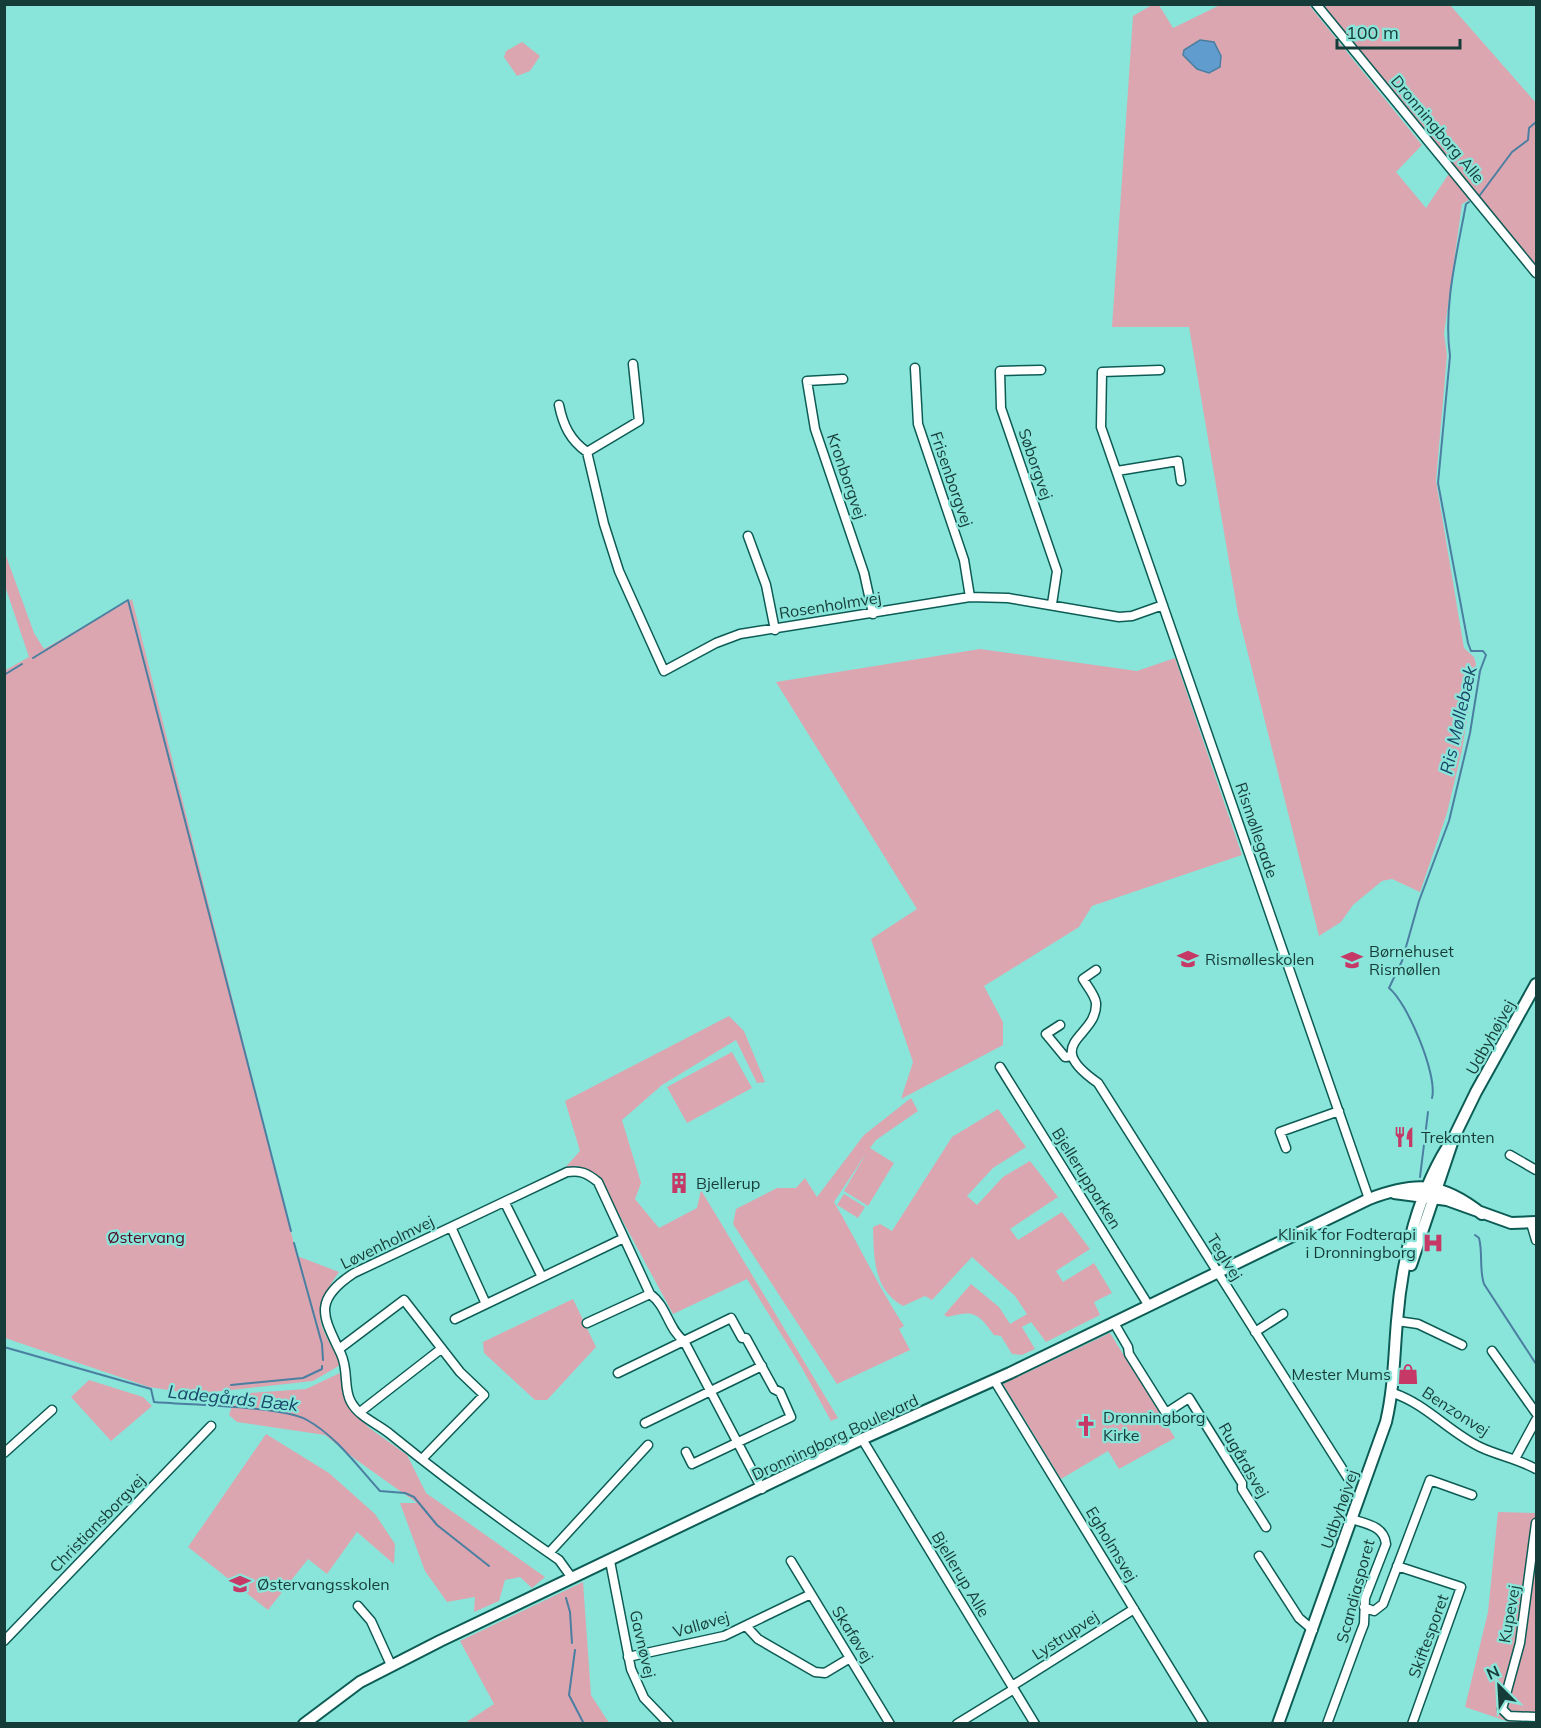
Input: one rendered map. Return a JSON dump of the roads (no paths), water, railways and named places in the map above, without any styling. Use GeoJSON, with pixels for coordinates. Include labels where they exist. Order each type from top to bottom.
{"type":"FeatureCollection","features":[{"type":"Feature","properties":{"kind":"street","name":"Dronningborg Alle"},"geometry":{"type":"LineString","coordinates":[[1316,4],[1536,273]]}},
{"type":"Feature","properties":{"kind":"street"},"geometry":{"type":"LineString","coordinates":[[559,405],[563,425],[577,445],[587,452],[639,421],[633,364]]}},
{"type":"Feature","properties":{"kind":"street","name":"Frisenborgvej"},"geometry":{"type":"LineString","coordinates":[[915,369],[918,424],[964,560],[970,597]]}},
{"type":"Feature","properties":{"kind":"street","name":"Søborgvej"},"geometry":{"type":"LineString","coordinates":[[1041,370],[1000,370],[1001,408],[1057,571],[1052,604]]}},
{"type":"Feature","properties":{"kind":"street","name":"Rismøllegade"},"geometry":{"type":"LineString","coordinates":[[1160,370],[1102,372],[1101,427],[1369,1199]]}},
{"type":"Feature","properties":{"kind":"street","name":"Kronborgvej"},"geometry":{"type":"LineString","coordinates":[[843,379],[807,381],[815,429],[864,573],[873,614]]}},
{"type":"Feature","properties":{"kind":"street","name":"Rosenholmvej"},"geometry":{"type":"LineString","coordinates":[[587,452],[604,524],[637,616],[664,671],[716,643],[740,634],[970,597],[1008,598],[1119,617],[1132,616],[1163,604]]}},
{"type":"Feature","properties":{"kind":"street"},"geometry":{"type":"LineString","coordinates":[[1117,471],[1178,460],[1181,481]]}},
{"type":"Feature","properties":{"kind":"street"},"geometry":{"type":"LineString","coordinates":[[748,536],[766,585],[775,630]]}},
{"type":"Feature","properties":{"kind":"street"},"geometry":{"type":"LineString","coordinates":[[1072,1056],[1074,1044],[1096,1011],[1096,1000],[1083,979],[1096,970]]}},
{"type":"Feature","properties":{"kind":"street","name":"Udbyhøjvej"},"geometry":{"type":"LineString","coordinates":[[1278,1724],[1386,1422],[1393,1393],[1397,1321],[1406,1261],[1432,1192],[1442,1155],[1455,1137],[1476,1092],[1536,984]]}},
{"type":"Feature","properties":{"kind":"street","name":"Teglvej"},"geometry":{"type":"LineString","coordinates":[[1060,1025],[1046,1034],[1059,1053],[1065,1057],[1072,1056],[1076,1065],[1098,1083],[1348,1479]]}},
{"type":"Feature","properties":{"kind":"street","name":"Bjellerupparken"},"geometry":{"type":"LineString","coordinates":[[1000,1067],[1149,1306]]}},
{"type":"Feature","properties":{"kind":"street"},"geometry":{"type":"LineString","coordinates":[[1286,1148],[1280,1132],[1339,1111]]}},
{"type":"Feature","properties":{"kind":"street"},"geometry":{"type":"LineString","coordinates":[[1510,1155],[1536,1170]]}},
{"type":"Feature","properties":{"kind":"street","name":"Løvenholmvej"},"geometry":{"type":"LineString","coordinates":[[572,1578],[559,1560],[360,1412],[349,1397],[347,1366],[326,1327],[325,1312],[329,1296],[338,1283],[354,1273],[567,1172],[578,1171],[589,1174],[598,1182],[650,1294],[659,1300],[677,1336],[684,1341],[762,1488]]}},
{"type":"Feature","properties":{"kind":"street","name":"Dronningborg Boulevard"},"geometry":{"type":"LineString","coordinates":[[304,1724],[360,1682],[391,1665],[862,1439],[1114,1323],[1369,1199],[1388,1193],[1432,1192],[1482,1214],[1511,1223],[1534,1223]]}},
{"type":"Feature","properties":{"kind":"street"},"geometry":{"type":"LineString","coordinates":[[505,1203],[542,1277]]}},
{"type":"Feature","properties":{"kind":"street"},"geometry":{"type":"LineString","coordinates":[[1534,1223],[1536,1240]]}},
{"type":"Feature","properties":{"kind":"street","name":"Løvenholmvej"},"geometry":{"type":"LineString","coordinates":[[451,1227],[486,1304]]}},
{"type":"Feature","properties":{"kind":"street"},"geometry":{"type":"LineString","coordinates":[[455,1319],[624,1238]]}},
{"type":"Feature","properties":{"kind":"street"},"geometry":{"type":"LineString","coordinates":[[587,1323],[650,1294]]}},
{"type":"Feature","properties":{"kind":"street"},"geometry":{"type":"LineString","coordinates":[[339,1349],[404,1300],[441,1349],[484,1395],[422,1459]]}},
{"type":"Feature","properties":{"kind":"street"},"geometry":{"type":"LineString","coordinates":[[1255,1332],[1283,1314]]}},
{"type":"Feature","properties":{"kind":"street"},"geometry":{"type":"LineString","coordinates":[[618,1373],[730,1318],[742,1338],[747,1338],[774,1389],[780,1392],[791,1417],[692,1464],[686,1452]]}},
{"type":"Feature","properties":{"kind":"street"},"geometry":{"type":"LineString","coordinates":[[1397,1321],[1418,1324],[1462,1345]]}},
{"type":"Feature","properties":{"kind":"street","name":"Rugårdsvej"},"geometry":{"type":"LineString","coordinates":[[1114,1323],[1128,1347],[1129,1354],[1166,1413],[1189,1398],[1242,1483],[1242,1489],[1266,1527]]}},
{"type":"Feature","properties":{"kind":"street"},"geometry":{"type":"LineString","coordinates":[[360,1412],[441,1349]]}},
{"type":"Feature","properties":{"kind":"street"},"geometry":{"type":"LineString","coordinates":[[1492,1351],[1536,1413]]}},
{"type":"Feature","properties":{"kind":"street"},"geometry":{"type":"LineString","coordinates":[[645,1423],[762,1366]]}},
{"type":"Feature","properties":{"kind":"street","name":"Egholmsvej"},"geometry":{"type":"LineString","coordinates":[[994,1380],[1204,1724]]}},
{"type":"Feature","properties":{"kind":"street","name":"Benzonvej"},"geometry":{"type":"LineString","coordinates":[[1393,1393],[1409,1398],[1480,1447],[1516,1457],[1536,1469]]}},
{"type":"Feature","properties":{"kind":"street"},"geometry":{"type":"LineString","coordinates":[[4,1453],[52,1410]]}},
{"type":"Feature","properties":{"kind":"street"},"geometry":{"type":"LineString","coordinates":[[1516,1457],[1536,1420]]}},
{"type":"Feature","properties":{"kind":"street","name":"Christiansborgvej"},"geometry":{"type":"LineString","coordinates":[[4,1641],[211,1426]]}},
{"type":"Feature","properties":{"kind":"street","name":"Bjellerup Alle"},"geometry":{"type":"LineString","coordinates":[[862,1439],[1035,1724]]}},
{"type":"Feature","properties":{"kind":"street"},"geometry":{"type":"LineString","coordinates":[[549,1553],[648,1445]]}},
{"type":"Feature","properties":{"kind":"street"},"geometry":{"type":"LineString","coordinates":[[1364,1607],[1374,1611],[1379,1609],[1430,1480],[1472,1495]]}},
{"type":"Feature","properties":{"kind":"street","name":"Scandiasporet"},"geometry":{"type":"LineString","coordinates":[[1327,1724],[1364,1624],[1365,1598],[1386,1544],[1385,1535],[1379,1529],[1351,1519]]}},
{"type":"Feature","properties":{"kind":"street","name":"Kupevej"},"geometry":{"type":"LineString","coordinates":[[1536,1523],[1534,1569],[1520,1643],[1502,1709],[1509,1716],[1536,1717]]}},
{"type":"Feature","properties":{"kind":"street"},"geometry":{"type":"LineString","coordinates":[[1259,1556],[1299,1618],[1313,1630]]}},
{"type":"Feature","properties":{"kind":"street","name":"Gavnøvej"},"geometry":{"type":"LineString","coordinates":[[610,1561],[628,1657],[644,1698],[669,1724]]}},
{"type":"Feature","properties":{"kind":"street","name":"Skaføvej"},"geometry":{"type":"LineString","coordinates":[[791,1561],[890,1724]]}},
{"type":"Feature","properties":{"kind":"street","name":"Skiftesporet"},"geometry":{"type":"LineString","coordinates":[[1397,1566],[1461,1587],[1412,1724]]}},
{"type":"Feature","properties":{"kind":"street","name":"Valløvej"},"geometry":{"type":"LineString","coordinates":[[628,1657],[706,1642],[746,1626],[810,1594]]}},
{"type":"Feature","properties":{"kind":"street"},"geometry":{"type":"LineString","coordinates":[[358,1606],[371,1621],[391,1665]]}},
{"type":"Feature","properties":{"kind":"street","name":"Lystrupvej"},"geometry":{"type":"LineString","coordinates":[[957,1724],[1134,1608]]}},
{"type":"Feature","properties":{"kind":"street"},"geometry":{"type":"LineString","coordinates":[[746,1626],[758,1639],[815,1672],[825,1673],[850,1658]]}},
{"type":"Feature","properties":{"kind":"water"},"geometry":{"type":"Polygon","coordinates":[[[1200,40],[1214,42],[1221,56],[1220,67],[1209,73],[1197,69],[1183,55],[1184,50],[1200,40]]]}},
{"type":"Feature","properties":{"kind":"waterway","name":"Ris Møllebæk"},"geometry":{"type":"LineString","coordinates":[[1480,195],[1512,152],[1528,140],[1529,128],[1536,122]]}},
{"type":"Feature","properties":{"kind":"waterway","name":"Ris Møllebæk"},"geometry":{"type":"LineString","coordinates":[[1432,1098],[1433,1087],[1420,1040],[1404,1008],[1389,988],[1402,961],[1419,901],[1449,821],[1470,733],[1480,671],[1486,655],[1483,651],[1471,651],[1468,643],[1438,483],[1450,356],[1448,337],[1450,299],[1466,204],[1469,202]]}},
{"type":"Feature","properties":{"kind":"waterway"},"geometry":{"type":"LineString","coordinates":[[33,658],[128,600],[291,1231]]}},
{"type":"Feature","properties":{"kind":"waterway"},"geometry":{"type":"LineString","coordinates":[[4,675],[22,664]]}},
{"type":"Feature","properties":{"kind":"waterway","name":"Ris Møllebæk"},"geometry":{"type":"LineString","coordinates":[[1420,1177],[1428,1112]]}},
{"type":"Feature","properties":{"kind":"waterway","name":"Ris Møllebæk"},"geometry":{"type":"LineString","coordinates":[[1475,1235],[1479,1238],[1484,1284],[1536,1364]]}},
{"type":"Feature","properties":{"kind":"waterway"},"geometry":{"type":"LineString","coordinates":[[294,1243],[322,1344],[323,1360]]}},
{"type":"Feature","properties":{"kind":"waterway","name":"Ladegårds Bæk"},"geometry":{"type":"LineString","coordinates":[[4,1347],[151,1389],[154,1402],[257,1409],[295,1415],[307,1420],[328,1434],[380,1491],[405,1493],[414,1497],[437,1525],[489,1566]]}},
{"type":"Feature","properties":{"kind":"waterway"},"geometry":{"type":"LineString","coordinates":[[231,1385],[303,1378],[322,1369],[322,1366]]}},
{"type":"Feature","properties":{"kind":"waterway","name":"Ladegårds Bæk"},"geometry":{"type":"LineString","coordinates":[[566,1598],[570,1612],[572,1643]]}},
{"type":"Feature","properties":{"kind":"waterway","name":"Ladegårds Bæk"},"geometry":{"type":"LineString","coordinates":[[575,1650],[569,1695],[584,1724]]}},
{"type":"Feature","properties":{"kind":"place","name":"Rismølleskolen"},"geometry":{"type":"Point","coordinates":[1188,959]}},
{"type":"Feature","properties":{"kind":"place","name":"Børnehuset Rismøllen"},"geometry":{"type":"Point","coordinates":[1352,960]}},
{"type":"Feature","properties":{"kind":"place","name":"Trekanten"},"geometry":{"type":"Point","coordinates":[1404,1137]}},
{"type":"Feature","properties":{"kind":"place","name":"Bjellerup"},"geometry":{"type":"Point","coordinates":[679,1183]}},
{"type":"Feature","properties":{"kind":"place","name":"Klinik for Fodterapi i Dronningborg"},"geometry":{"type":"Point","coordinates":[1433,1243]}},
{"type":"Feature","properties":{"kind":"place","name":"Mester Mums"},"geometry":{"type":"Point","coordinates":[1408,1374]}},
{"type":"Feature","properties":{"kind":"place","name":"Dronningborg Kirke"},"geometry":{"type":"Point","coordinates":[1086,1426]}},
{"type":"Feature","properties":{"kind":"place","name":"Østervangsskolen"},"geometry":{"type":"Point","coordinates":[240,1584]}},
{"type":"Feature","properties":{"kind":"park label","name":"Østervang"},"geometry":{"type":"Point","coordinates":[146,1237]}}]}
